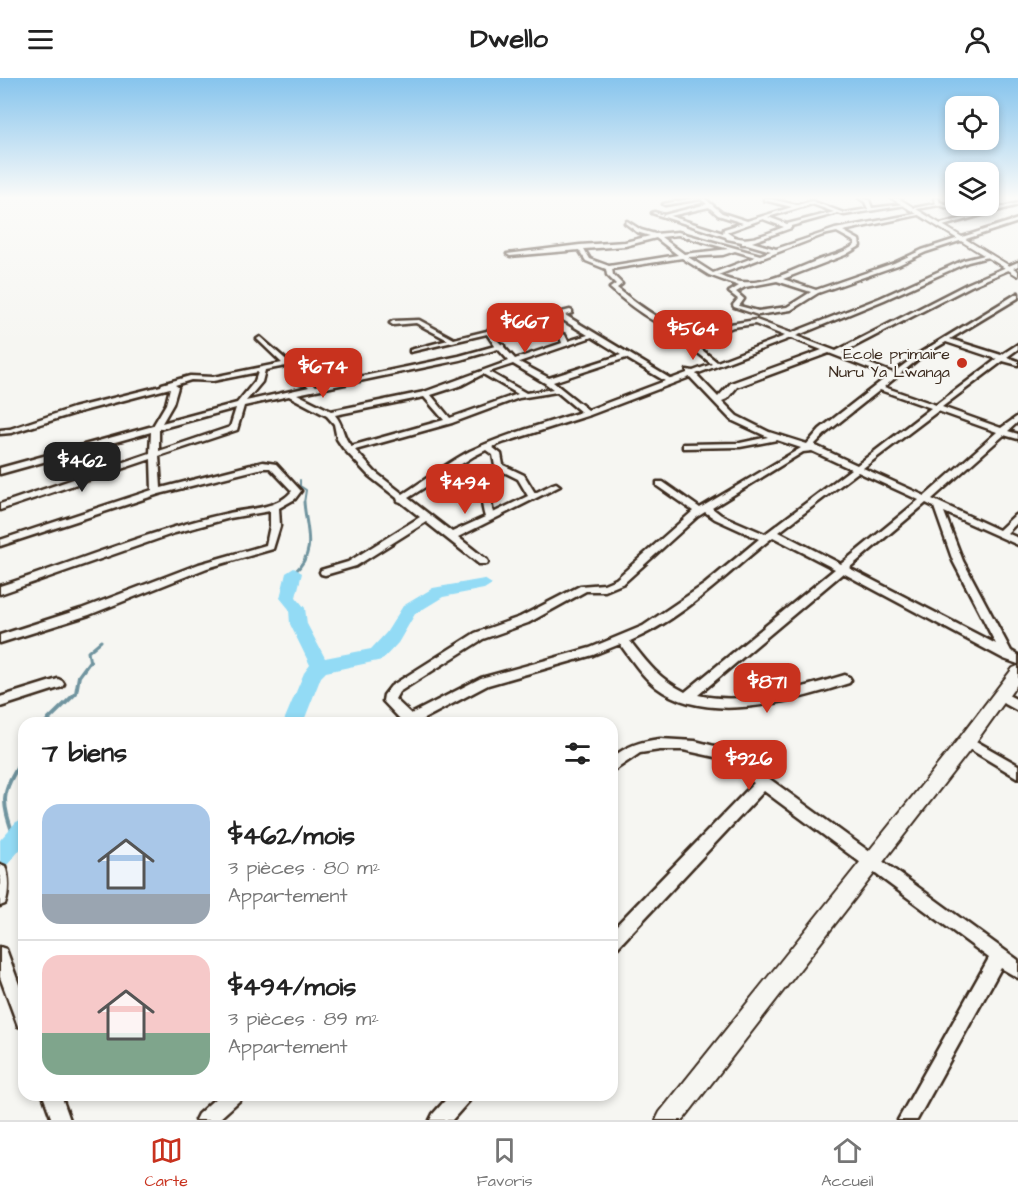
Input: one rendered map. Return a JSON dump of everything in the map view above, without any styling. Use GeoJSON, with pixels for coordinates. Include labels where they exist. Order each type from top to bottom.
{"type":"FeatureCollection","features":[{"type":"Feature","properties":{"kind":"street"},"geometry":{"type":"LineString","coordinates":[[580,247],[588,260],[609,268],[679,255],[723,253],[734,249]]}},
{"type":"Feature","properties":{"kind":"street"},"geometry":{"type":"LineString","coordinates":[[510,254],[586,247]]}},
{"type":"Feature","properties":{"kind":"street"},"geometry":{"type":"LineString","coordinates":[[669,247],[679,255],[715,274],[744,285]]}},
{"type":"Feature","properties":{"kind":"street"},"geometry":{"type":"LineString","coordinates":[[725,247],[761,257]]}},
{"type":"Feature","properties":{"kind":"street"},"geometry":{"type":"LineString","coordinates":[[759,247],[776,251]]}},
{"type":"Feature","properties":{"kind":"street"},"geometry":{"type":"LineString","coordinates":[[715,274],[789,247]]}},
{"type":"Feature","properties":{"kind":"street"},"geometry":{"type":"LineString","coordinates":[[855,247],[840,255],[778,279],[744,285],[732,292],[741,299],[736,307],[756,313],[789,309],[816,292],[941,247]]}},
{"type":"Feature","properties":{"kind":"street"},"geometry":{"type":"LineString","coordinates":[[974,247],[1018,274]]}},
{"type":"Feature","properties":{"kind":"street"},"geometry":{"type":"LineString","coordinates":[[402,499],[486,447],[587,412],[882,299],[971,259],[989,256]]}},
{"type":"Feature","properties":{"kind":"street"},"geometry":{"type":"LineString","coordinates":[[836,354],[1007,267],[1018,264]]}},
{"type":"Feature","properties":{"kind":"street"},"geometry":{"type":"LineString","coordinates":[[609,268],[610,275],[619,284],[612,288],[651,317],[678,332],[708,336]]}},
{"type":"Feature","properties":{"kind":"street"},"geometry":{"type":"LineString","coordinates":[[778,279],[816,292]]}},
{"type":"Feature","properties":{"kind":"street"},"geometry":{"type":"LineString","coordinates":[[403,717],[389,701],[395,689],[478,636],[524,620],[584,588],[605,587],[620,581],[703,510],[810,448],[817,436],[881,388],[920,355],[1018,295]]}},
{"type":"Feature","properties":{"kind":"street"},"geometry":{"type":"LineString","coordinates":[[412,351],[570,312]]}},
{"type":"Feature","properties":{"kind":"street"},"geometry":{"type":"LineString","coordinates":[[560,315],[669,381]]}},
{"type":"Feature","properties":{"kind":"street"},"geometry":{"type":"LineString","coordinates":[[393,322],[417,321],[454,341]]}},
{"type":"Feature","properties":{"kind":"street"},"geometry":{"type":"LineString","coordinates":[[530,321],[563,336],[566,344]]}},
{"type":"Feature","properties":{"kind":"street"},"geometry":{"type":"LineString","coordinates":[[662,344],[708,336],[732,326],[752,322],[790,334],[827,351],[894,376]]}},
{"type":"Feature","properties":{"kind":"street"},"geometry":{"type":"LineString","coordinates":[[490,330],[490,336],[514,362],[548,381],[587,412]]}},
{"type":"Feature","properties":{"kind":"street"},"geometry":{"type":"LineString","coordinates":[[330,414],[426,394],[593,335]]}},
{"type":"Feature","properties":{"kind":"street"},"geometry":{"type":"LineString","coordinates":[[260,339],[314,388]]}},
{"type":"Feature","properties":{"kind":"street"},"geometry":{"type":"LineString","coordinates":[[685,340],[715,363]]}},
{"type":"Feature","properties":{"kind":"street"},"geometry":{"type":"LineString","coordinates":[[946,340],[1018,363]]}},
{"type":"Feature","properties":{"kind":"street"},"geometry":{"type":"LineString","coordinates":[[0,471],[241,404],[457,359],[501,346]]}},
{"type":"Feature","properties":{"kind":"street"},"geometry":{"type":"LineString","coordinates":[[417,717],[485,681],[623,640],[647,629],[710,586],[769,535],[1018,346]]}},
{"type":"Feature","properties":{"kind":"street"},"geometry":{"type":"LineString","coordinates":[[717,401],[724,397],[734,385],[827,351]]}},
{"type":"Feature","properties":{"kind":"street"},"geometry":{"type":"LineString","coordinates":[[548,381],[625,356]]}},
{"type":"Feature","properties":{"kind":"street"},"geometry":{"type":"LineString","coordinates":[[0,432],[11,431],[190,378],[213,379],[287,364]]}},
{"type":"Feature","properties":{"kind":"street"},"geometry":{"type":"LineString","coordinates":[[0,507],[234,428],[241,404],[258,382],[262,370]]}},
{"type":"Feature","properties":{"kind":"street"},"geometry":{"type":"LineString","coordinates":[[484,372],[526,395]]}},
{"type":"Feature","properties":{"kind":"street"},"geometry":{"type":"LineString","coordinates":[[690,372],[734,418],[810,448],[1018,542]]}},
{"type":"Feature","properties":{"kind":"street"},"geometry":{"type":"LineString","coordinates":[[156,492],[157,453],[154,437],[174,395],[174,387],[165,386]]}},
{"type":"Feature","properties":{"kind":"street"},"geometry":{"type":"LineString","coordinates":[[881,388],[1018,437]]}},
{"type":"Feature","properties":{"kind":"street"},"geometry":{"type":"LineString","coordinates":[[350,449],[449,421],[526,395],[558,390]]}},
{"type":"Feature","properties":{"kind":"street"},"geometry":{"type":"LineString","coordinates":[[288,393],[330,414],[338,424],[341,439],[372,474],[483,562]]}},
{"type":"Feature","properties":{"kind":"street"},"geometry":{"type":"LineString","coordinates":[[426,394],[449,421]]}},
{"type":"Feature","properties":{"kind":"street"},"geometry":{"type":"LineString","coordinates":[[687,697],[924,501],[1018,418]]}},
{"type":"Feature","properties":{"kind":"street"},"geometry":{"type":"LineString","coordinates":[[686,446],[740,445],[779,437]]}},
{"type":"Feature","properties":{"kind":"street"},"geometry":{"type":"LineString","coordinates":[[486,447],[497,454],[498,463],[503,468],[521,477],[533,497]]}},
{"type":"Feature","properties":{"kind":"street"},"geometry":{"type":"LineString","coordinates":[[0,543],[156,492],[263,465],[273,466],[297,491],[292,498],[274,506],[200,523],[0,590]]}},
{"type":"Feature","properties":{"kind":"street"},"geometry":{"type":"LineString","coordinates":[[490,518],[485,503],[489,483],[493,475],[503,468]]}},
{"type":"Feature","properties":{"kind":"street"},"geometry":{"type":"LineString","coordinates":[[660,484],[703,510],[769,535],[840,570],[1015,663]]}},
{"type":"Feature","properties":{"kind":"street"},"geometry":{"type":"LineString","coordinates":[[452,536],[556,486]]}},
{"type":"Feature","properties":{"kind":"street"},"geometry":{"type":"LineString","coordinates":[[0,639],[85,612],[203,566],[270,547],[275,526],[274,506]]}},
{"type":"Feature","properties":{"kind":"street"},"geometry":{"type":"LineString","coordinates":[[938,507],[957,561],[1015,663]]}},
{"type":"Feature","properties":{"kind":"street"},"geometry":{"type":"LineString","coordinates":[[1000,534],[1018,517]]}},
{"type":"Feature","properties":{"kind":"street"},"geometry":{"type":"LineString","coordinates":[[325,572],[352,564],[427,518]]}},
{"type":"Feature","properties":{"kind":"street"},"geometry":{"type":"LineString","coordinates":[[623,640],[658,681],[687,697],[705,702],[744,702],[845,680]]}},
{"type":"Feature","properties":{"kind":"street"},"geometry":{"type":"LineString","coordinates":[[668,1120],[967,741],[1000,696],[1015,663]]}},
{"type":"Feature","properties":{"kind":"street"},"geometry":{"type":"LineString","coordinates":[[0,702],[58,684]]}},
{"type":"Feature","properties":{"kind":"street"},"geometry":{"type":"LineString","coordinates":[[1000,696],[1018,706]]}},
{"type":"Feature","properties":{"kind":"street"},"geometry":{"type":"LineString","coordinates":[[967,741],[1018,772]]}},
{"type":"Feature","properties":{"kind":"street"},"geometry":{"type":"LineString","coordinates":[[618,762],[638,748],[704,747],[725,754],[1018,970]]}},
{"type":"Feature","properties":{"kind":"street"},"geometry":{"type":"LineString","coordinates":[[618,934],[764,783]]}},
{"type":"Feature","properties":{"kind":"street"},"geometry":{"type":"LineString","coordinates":[[0,871],[0,899]]}},
{"type":"Feature","properties":{"kind":"street"},"geometry":{"type":"LineString","coordinates":[[0,955],[18,1004]]}},
{"type":"Feature","properties":{"kind":"street"},"geometry":{"type":"LineString","coordinates":[[907,1120],[999,956]]}},
{"type":"Feature","properties":{"kind":"street"},"geometry":{"type":"LineString","coordinates":[[54,1101],[61,1120]]}},
{"type":"Feature","properties":{"kind":"street"},"geometry":{"type":"LineString","coordinates":[[204,1120],[226,1101]]}},
{"type":"Feature","properties":{"kind":"street"},"geometry":{"type":"LineString","coordinates":[[439,1120],[458,1101]]}},
{"type":"Feature","properties":{"kind":"waterway"},"geometry":{"type":"LineString","coordinates":[[300,480],[300,486],[306,490],[304,503]]}},
{"type":"Feature","properties":{"kind":"waterway"},"geometry":{"type":"LineString","coordinates":[[294,573],[306,557],[308,548],[304,503]]}},
{"type":"Feature","properties":{"kind":"waterway"},"geometry":{"type":"LineString","coordinates":[[294,573],[289,586],[288,598],[297,608],[298,624],[321,666]]}},
{"type":"Feature","properties":{"kind":"waterway"},"geometry":{"type":"LineString","coordinates":[[321,666],[376,655],[392,638],[409,610],[439,592],[484,584]]}},
{"type":"Feature","properties":{"kind":"waterway"},"geometry":{"type":"LineString","coordinates":[[90,661],[88,652],[101,641]]}},
{"type":"Feature","properties":{"kind":"waterway"},"geometry":{"type":"LineString","coordinates":[[51,717],[76,693],[79,676],[90,661]]}},
{"type":"Feature","properties":{"kind":"waterway"},"geometry":{"type":"LineString","coordinates":[[295,717],[313,673],[321,666]]}},
{"type":"Feature","properties":{"kind":"waterway"},"geometry":{"type":"LineString","coordinates":[[15,840],[7,814],[5,796],[18,767]]}},
{"type":"Feature","properties":{"kind":"waterway"},"geometry":{"type":"LineString","coordinates":[[0,856],[18,836]]}},
{"type":"Feature","properties":{"kind":"place","name":"Ecole primaire Nuru Ya Lwanga"},"geometry":{"type":"Point","coordinates":[962,363]}}]}
